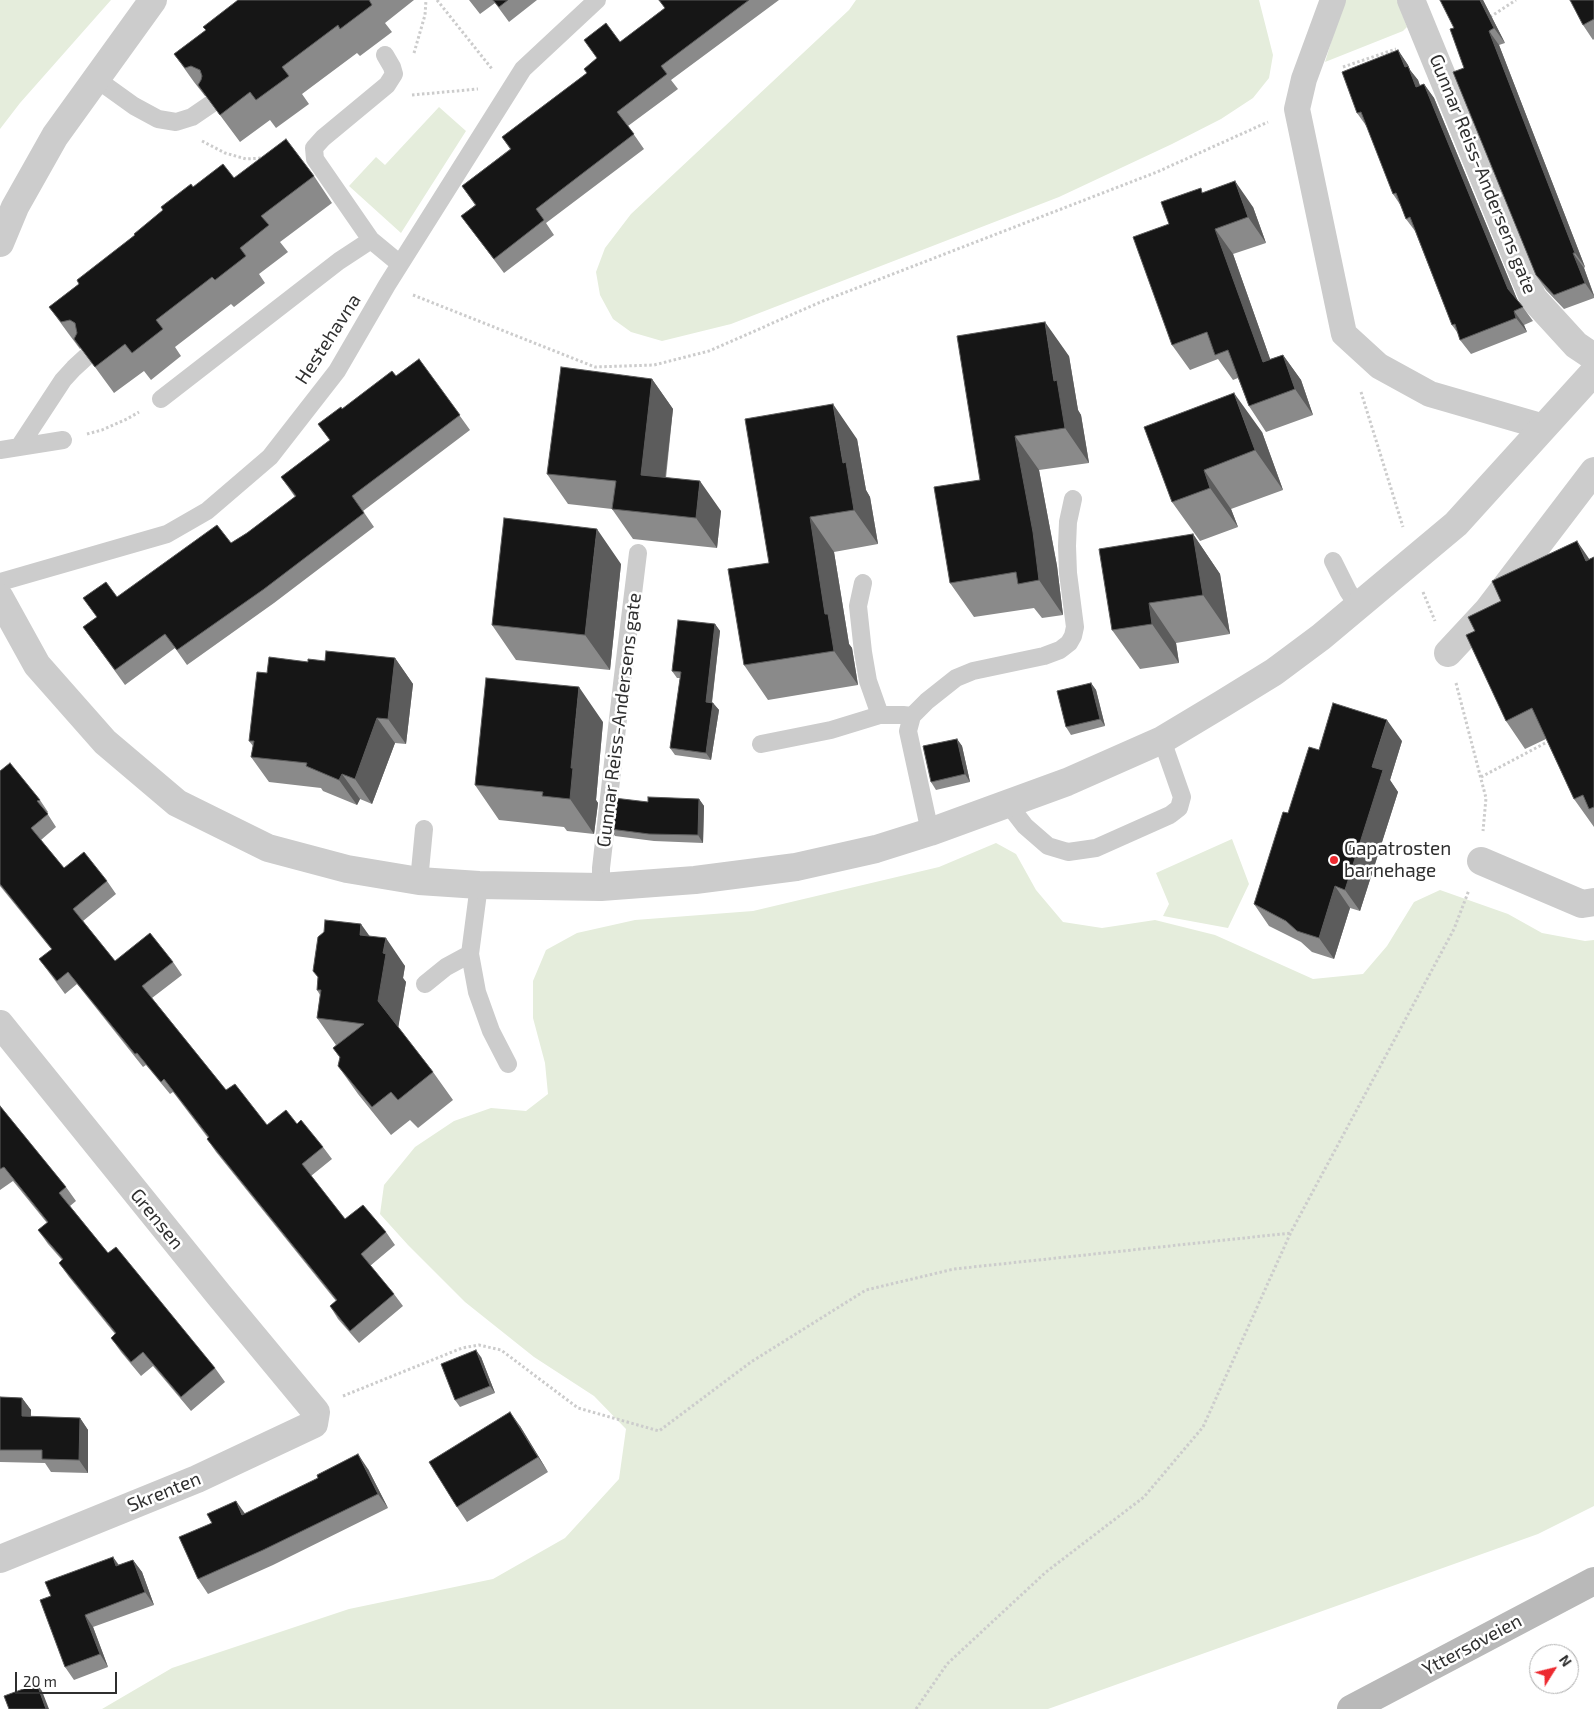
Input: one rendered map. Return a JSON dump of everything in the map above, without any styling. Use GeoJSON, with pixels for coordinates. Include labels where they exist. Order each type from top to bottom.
{"type":"FeatureCollection","features":[{"type":"Feature","properties":{"kind":"main road","name":"Yttersøveien"},"geometry":{"type":"LineString","coordinates":[[1351,1709],[1594,1581]]}},
{"type":"Feature","properties":{"kind":"street"},"geometry":{"type":"LineString","coordinates":[[0,243],[15,207],[55,136],[153,0]]}},
{"type":"Feature","properties":{"kind":"street"},"geometry":{"type":"LineString","coordinates":[[1332,0],[1304,79],[1297,109],[1344,334],[1380,366],[1430,394],[1544,427]]}},
{"type":"Feature","properties":{"kind":"street","name":"Gunnar Reiss-Andersens gate"},"geometry":{"type":"LineString","coordinates":[[1411,0],[1533,298],[1576,345],[1594,357]]}},
{"type":"Feature","properties":{"kind":"street"},"geometry":{"type":"LineString","coordinates":[[0,598],[37,664],[105,742],[177,803],[268,848],[347,869],[419,881],[479,885],[601,887],[695,880],[796,867],[876,849],[930,832],[1067,782],[1162,740],[1274,672],[1320,638],[1456,524],[1594,372]]}},
{"type":"Feature","properties":{"kind":"street"},"geometry":{"type":"LineString","coordinates":[[1448,653],[1488,610],[1594,471]]}},
{"type":"Feature","properties":{"kind":"street"},"geometry":{"type":"LineString","coordinates":[[1481,861],[1582,904],[1594,902]]}},
{"type":"Feature","properties":{"kind":"street","name":"Grensen"},"geometry":{"type":"LineString","coordinates":[[0,1024],[316,1412]]}},
{"type":"Feature","properties":{"kind":"street","name":"Skrenten"},"geometry":{"type":"LineString","coordinates":[[0,1559],[196,1479],[314,1424],[316,1412]]}},
{"type":"Feature","properties":{"kind":"lane","name":"Hestehavna"},"geometry":{"type":"LineString","coordinates":[[0,582],[166,534],[207,511],[270,457],[337,371],[387,285],[523,69],[597,0]]}},
{"type":"Feature","properties":{"kind":"lane"},"geometry":{"type":"LineString","coordinates":[[385,55],[394,74],[374,96],[323,138],[314,148],[314,159],[371,240],[400,264]]}},
{"type":"Feature","properties":{"kind":"lane"},"geometry":{"type":"LineString","coordinates":[[95,78],[134,106],[158,119],[176,122],[192,117],[211,104]]}},
{"type":"Feature","properties":{"kind":"lane"},"geometry":{"type":"LineString","coordinates":[[161,399],[339,261],[371,240]]}},
{"type":"Feature","properties":{"kind":"lane"},"geometry":{"type":"LineString","coordinates":[[20,447],[63,380],[86,357]]}},
{"type":"Feature","properties":{"kind":"lane"},"geometry":{"type":"LineString","coordinates":[[0,450],[63,440]]}},
{"type":"Feature","properties":{"kind":"lane"},"geometry":{"type":"LineString","coordinates":[[930,832],[908,731],[912,716],[927,701],[956,678],[973,671],[1044,656],[1060,650],[1069,643],[1075,627],[1068,573],[1067,546],[1068,522],[1072,499]]}},
{"type":"Feature","properties":{"kind":"lane","name":"Gunnar Reiss-Andersens gate"},"geometry":{"type":"LineString","coordinates":[[601,887],[601,868],[638,553]]}},
{"type":"Feature","properties":{"kind":"lane"},"geometry":{"type":"LineString","coordinates":[[1333,561],[1348,592],[1358,606]]}},
{"type":"Feature","properties":{"kind":"lane"},"geometry":{"type":"LineString","coordinates":[[863,583],[858,606],[862,652],[868,681],[880,715]]}},
{"type":"Feature","properties":{"kind":"lane"},"geometry":{"type":"LineString","coordinates":[[761,744],[831,730],[880,715],[912,716]]}},
{"type":"Feature","properties":{"kind":"lane"},"geometry":{"type":"LineString","coordinates":[[1008,804],[1025,826],[1048,846],[1068,852],[1096,848],[1179,808],[1182,797],[1162,740]]}},
{"type":"Feature","properties":{"kind":"lane"},"geometry":{"type":"LineString","coordinates":[[419,881],[424,829]]}},
{"type":"Feature","properties":{"kind":"lane"},"geometry":{"type":"LineString","coordinates":[[479,885],[470,954],[477,992],[491,1031],[508,1064]]}},
{"type":"Feature","properties":{"kind":"lane"},"geometry":{"type":"LineString","coordinates":[[425,984],[446,967],[470,954]]}},
{"type":"Feature","properties":{"kind":"path"},"geometry":{"type":"LineString","coordinates":[[394,74],[409,62],[417,47],[425,15],[426,0]]}},
{"type":"Feature","properties":{"kind":"path"},"geometry":{"type":"LineString","coordinates":[[437,0],[509,91]]}},
{"type":"Feature","properties":{"kind":"path"},"geometry":{"type":"LineString","coordinates":[[374,96],[386,97],[500,88],[509,91]]}},
{"type":"Feature","properties":{"kind":"path"},"geometry":{"type":"LineString","coordinates":[[387,285],[595,367],[654,365],[709,351],[823,301],[1157,172],[1297,109]]}},
{"type":"Feature","properties":{"kind":"path"},"geometry":{"type":"LineString","coordinates":[[176,122],[196,138],[225,153],[246,159],[266,158]]}},
{"type":"Feature","properties":{"kind":"path"},"geometry":{"type":"LineString","coordinates":[[1361,391],[1404,534]]}},
{"type":"Feature","properties":{"kind":"path"},"geometry":{"type":"LineString","coordinates":[[63,440],[102,430],[127,419],[161,399]]}},
{"type":"Feature","properties":{"kind":"path"},"geometry":{"type":"LineString","coordinates":[[916,1709],[947,1664],[1046,1572],[1144,1498],[1203,1427],[1291,1232],[1454,928],[1481,861],[1486,798],[1448,653],[1420,584]]}},
{"type":"Feature","properties":{"kind":"path"},"geometry":{"type":"LineString","coordinates":[[1481,777],[1557,736]]}},
{"type":"Feature","properties":{"kind":"path"},"geometry":{"type":"LineString","coordinates":[[316,1412],[361,1387],[462,1348],[479,1345],[501,1350],[578,1408],[659,1430],[751,1362],[866,1290],[954,1269],[1291,1232]]}},
{"type":"Feature","properties":{"kind":"green space"},"geometry":{"type":"Polygon","coordinates":[[[0,0],[111,0],[20,103],[0,129],[0,0]]]}},
{"type":"Feature","properties":{"kind":"green space"},"geometry":{"type":"Polygon","coordinates":[[[856,0],[1259,0],[1273,55],[1269,78],[1253,98],[1221,119],[1059,197],[731,324],[662,341],[631,332],[613,319],[600,295],[596,272],[605,248],[631,214],[849,10],[856,0]]]}},
{"type":"Feature","properties":{"kind":"green space"},"geometry":{"type":"Polygon","coordinates":[[[1344,0],[1397,0],[1407,27],[1403,31],[1325,62],[1344,0]]]}},
{"type":"Feature","properties":{"kind":"green space"},"geometry":{"type":"Polygon","coordinates":[[[439,107],[466,131],[401,233],[349,186],[376,157],[385,165],[439,107]]]}},
{"type":"Feature","properties":{"kind":"green space"},"geometry":{"type":"Polygon","coordinates":[[[1232,839],[1249,884],[1228,928],[1163,916],[1169,904],[1156,873],[1232,839]]]}},
{"type":"Feature","properties":{"kind":"green space"},"geometry":{"type":"Polygon","coordinates":[[[996,843],[1016,854],[1036,890],[1063,922],[1102,928],[1155,920],[1215,935],[1313,979],[1363,974],[1387,946],[1414,902],[1440,890],[1508,914],[1542,933],[1585,941],[1594,940],[1594,1506],[1538,1534],[1048,1709],[102,1709],[172,1668],[349,1609],[493,1579],[565,1538],[619,1479],[626,1429],[594,1396],[534,1357],[465,1302],[380,1214],[384,1185],[415,1147],[454,1121],[491,1108],[526,1111],[548,1094],[545,1063],[533,1018],[533,981],[546,950],[577,933],[635,920],[753,911],[939,867],[996,843]]]}},
{"type":"Feature","properties":{"kind":"building"},"geometry":{"type":"Polygon","coordinates":[[[238,0],[369,0],[372,5],[340,29],[338,25],[282,67],[289,76],[256,100],[250,92],[220,115],[198,85],[202,76],[200,70],[191,66],[185,68],[174,54],[206,30],[203,27],[238,0]]]}},
{"type":"Feature","properties":{"kind":"building"},"geometry":{"type":"Polygon","coordinates":[[[493,0],[508,0],[499,7],[493,0]]]}},
{"type":"Feature","properties":{"kind":"building"},"geometry":{"type":"Polygon","coordinates":[[[659,0],[749,0],[661,66],[667,74],[617,112],[634,134],[536,209],[544,220],[494,259],[461,216],[476,205],[462,186],[511,149],[502,137],[587,73],[584,69],[597,58],[584,40],[606,23],[620,42],[665,8],[659,0]]]}},
{"type":"Feature","properties":{"kind":"building"},"geometry":{"type":"Polygon","coordinates":[[[1440,0],[1480,0],[1494,28],[1489,31],[1585,283],[1554,295],[1536,275],[1453,72],[1464,68],[1450,29],[1454,28],[1440,0]]]}},
{"type":"Feature","properties":{"kind":"building"},"geometry":{"type":"Polygon","coordinates":[[[1570,0],[1594,0],[1594,19],[1583,25],[1570,0]]]}},
{"type":"Feature","properties":{"kind":"building"},"geometry":{"type":"Polygon","coordinates":[[[1398,50],[1405,67],[1408,66],[1416,87],[1424,84],[1508,289],[1523,307],[1514,311],[1516,318],[1460,340],[1455,324],[1452,325],[1410,217],[1406,219],[1396,193],[1393,194],[1361,112],[1357,113],[1342,72],[1398,50]]]}},
{"type":"Feature","properties":{"kind":"building"},"geometry":{"type":"Polygon","coordinates":[[[286,139],[314,176],[261,216],[269,225],[240,248],[246,256],[215,280],[212,277],[156,320],[163,329],[132,353],[125,344],[95,367],[74,339],[77,333],[75,323],[70,320],[61,322],[49,307],[79,284],[77,280],[135,235],[163,210],[161,207],[191,184],[193,187],[223,164],[234,178],[286,139]]]}},
{"type":"Feature","properties":{"kind":"building"},"geometry":{"type":"Polygon","coordinates":[[[1235,181],[1248,217],[1215,229],[1263,362],[1283,355],[1295,389],[1249,406],[1228,350],[1215,355],[1207,332],[1172,345],[1133,237],[1169,224],[1161,202],[1201,188],[1202,193],[1235,181]]]}},
{"type":"Feature","properties":{"kind":"building"},"geometry":{"type":"Polygon","coordinates":[[[1045,322],[1054,381],[1057,380],[1065,428],[1015,436],[1033,532],[1039,580],[1018,584],[1016,572],[950,583],[934,487],[980,480],[957,336],[1045,322]]]}},
{"type":"Feature","properties":{"kind":"building"},"geometry":{"type":"Polygon","coordinates":[[[419,359],[460,415],[352,496],[364,513],[264,589],[177,650],[165,634],[115,670],[83,627],[97,617],[83,598],[106,582],[117,597],[217,525],[231,543],[247,533],[296,496],[281,477],[330,440],[318,424],[341,407],[342,409],[392,371],[396,376],[419,359]]]}},
{"type":"Feature","properties":{"kind":"building"},"geometry":{"type":"Polygon","coordinates":[[[561,367],[652,379],[641,475],[700,481],[696,518],[612,509],[616,481],[547,474],[561,367]]]}},
{"type":"Feature","properties":{"kind":"building"},"geometry":{"type":"Polygon","coordinates":[[[1234,393],[1255,450],[1204,470],[1210,488],[1172,502],[1144,427],[1234,393]]]}},
{"type":"Feature","properties":{"kind":"building"},"geometry":{"type":"Polygon","coordinates":[[[833,404],[843,463],[846,462],[854,510],[810,517],[825,614],[828,614],[834,651],[744,665],[728,569],[769,563],[745,419],[833,404]]]}},
{"type":"Feature","properties":{"kind":"building"},"geometry":{"type":"Polygon","coordinates":[[[504,518],[597,529],[585,635],[492,625],[504,518]]]}},
{"type":"Feature","properties":{"kind":"building"},"geometry":{"type":"Polygon","coordinates":[[[1193,534],[1203,595],[1149,603],[1152,624],[1112,630],[1099,549],[1193,534]]]}},
{"type":"Feature","properties":{"kind":"building"},"geometry":{"type":"Polygon","coordinates":[[[1577,541],[1586,561],[1594,557],[1594,807],[1589,809],[1583,795],[1574,799],[1532,708],[1506,721],[1466,635],[1475,631],[1468,617],[1501,601],[1492,581],[1577,541]]]}},
{"type":"Feature","properties":{"kind":"building"},"geometry":{"type":"Polygon","coordinates":[[[678,620],[715,624],[706,702],[713,703],[706,753],[670,748],[681,672],[672,671],[678,620]]]}},
{"type":"Feature","properties":{"kind":"building"},"geometry":{"type":"Polygon","coordinates":[[[326,651],[395,658],[388,719],[377,718],[355,779],[342,774],[339,780],[306,766],[307,763],[251,757],[254,741],[249,741],[257,672],[267,673],[269,657],[308,662],[308,659],[325,661],[326,651]]]}},
{"type":"Feature","properties":{"kind":"building"},"geometry":{"type":"Polygon","coordinates":[[[486,678],[579,687],[570,799],[542,796],[543,792],[475,785],[486,678]]]}},
{"type":"Feature","properties":{"kind":"building"},"geometry":{"type":"Polygon","coordinates":[[[1091,683],[1100,719],[1066,727],[1057,691],[1091,683]]]}},
{"type":"Feature","properties":{"kind":"building"},"geometry":{"type":"Polygon","coordinates":[[[1333,703],[1387,720],[1372,767],[1383,770],[1345,890],[1335,886],[1319,938],[1297,931],[1286,921],[1254,904],[1283,812],[1288,813],[1309,747],[1319,750],[1333,703]]]}},
{"type":"Feature","properties":{"kind":"building"},"geometry":{"type":"Polygon","coordinates":[[[957,739],[965,774],[931,782],[923,746],[957,739]]]}},
{"type":"Feature","properties":{"kind":"building"},"geometry":{"type":"Polygon","coordinates":[[[10,763],[40,800],[37,801],[48,814],[31,828],[64,868],[84,852],[107,881],[73,909],[115,961],[150,933],[173,962],[142,986],[226,1090],[235,1084],[267,1125],[286,1110],[297,1124],[301,1120],[323,1147],[302,1164],[345,1219],[363,1205],[386,1232],[361,1254],[394,1294],[350,1331],[330,1306],[337,1300],[207,1139],[209,1137],[164,1079],[161,1082],[137,1053],[135,1054],[68,972],[57,981],[39,959],[52,949],[0,884],[0,771],[10,763]]]}},
{"type":"Feature","properties":{"kind":"building"},"geometry":{"type":"Polygon","coordinates":[[[648,797],[699,799],[698,835],[649,834],[610,829],[614,798],[648,802],[648,797]]]}},
{"type":"Feature","properties":{"kind":"building"},"geometry":{"type":"Polygon","coordinates":[[[325,920],[361,924],[360,935],[386,938],[383,953],[386,954],[378,1001],[433,1072],[398,1100],[391,1092],[372,1107],[338,1066],[340,1057],[333,1048],[364,1024],[317,1018],[321,990],[317,990],[318,977],[313,971],[318,937],[324,932],[325,920]]]}},
{"type":"Feature","properties":{"kind":"building"},"geometry":{"type":"Polygon","coordinates":[[[0,1106],[66,1187],[59,1193],[108,1253],[116,1247],[215,1368],[181,1397],[143,1352],[131,1362],[111,1338],[116,1333],[59,1263],[63,1259],[38,1230],[48,1222],[4,1167],[0,1169],[0,1106]]]}},
{"type":"Feature","properties":{"kind":"building"},"geometry":{"type":"Polygon","coordinates":[[[476,1350],[490,1386],[455,1400],[441,1364],[476,1350]]]}},
{"type":"Feature","properties":{"kind":"building"},"geometry":{"type":"Polygon","coordinates":[[[0,1397],[22,1398],[22,1416],[80,1418],[79,1460],[42,1459],[42,1450],[0,1450],[0,1397]]]}},
{"type":"Feature","properties":{"kind":"building"},"geometry":{"type":"Polygon","coordinates":[[[510,1412],[538,1457],[457,1507],[429,1462],[510,1412]]]}},
{"type":"Feature","properties":{"kind":"building"},"geometry":{"type":"Polygon","coordinates":[[[358,1454],[378,1494],[263,1550],[198,1579],[179,1537],[212,1523],[207,1514],[236,1501],[242,1515],[318,1478],[317,1475],[358,1454]]]}},
{"type":"Feature","properties":{"kind":"building"},"geometry":{"type":"Polygon","coordinates":[[[113,1557],[116,1566],[133,1560],[145,1592],[85,1615],[100,1654],[65,1667],[40,1600],[51,1596],[45,1582],[113,1557]]]}},
{"type":"Feature","properties":{"kind":"building"},"geometry":{"type":"Polygon","coordinates":[[[37,1684],[46,1709],[9,1709],[4,1696],[37,1684]]]}},
{"type":"Feature","properties":{"kind":"place","name":"Gapatrosten barnehage"},"geometry":{"type":"Point","coordinates":[1334,860]}}]}
